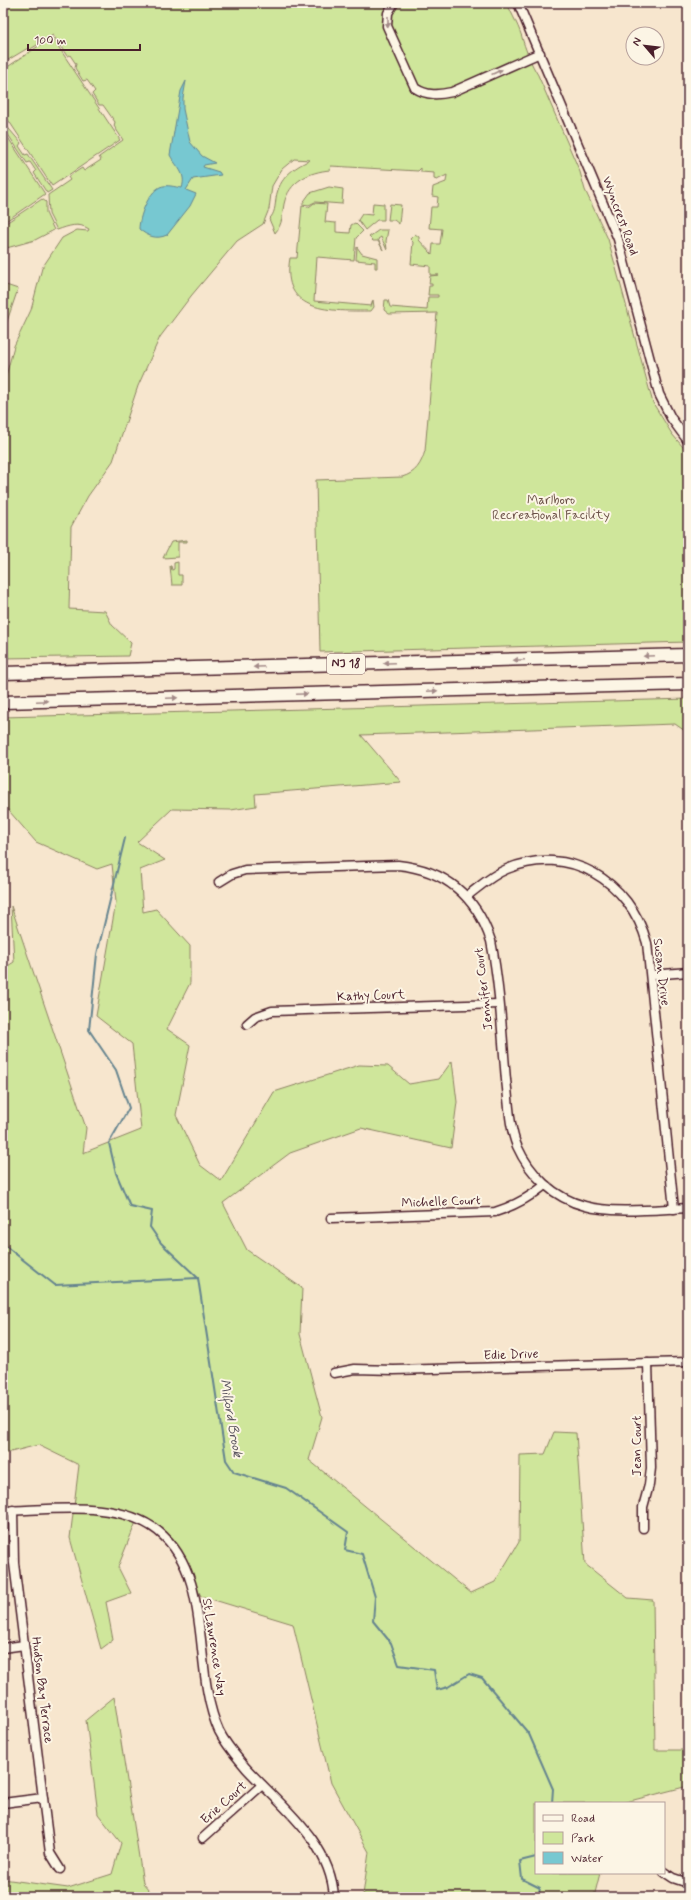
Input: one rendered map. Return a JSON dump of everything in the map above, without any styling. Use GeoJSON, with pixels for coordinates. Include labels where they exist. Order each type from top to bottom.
{"type":"FeatureCollection","features":[{"type":"Feature","properties":{"kind":"highway","name":"NJ 18"},"geometry":{"type":"LineString","coordinates":[[3,674],[688,655]]}},
{"type":"Feature","properties":{"kind":"highway","name":"NJ 18"},"geometry":{"type":"LineString","coordinates":[[3,702],[688,684]]}},
{"type":"Feature","properties":{"kind":"street"},"geometry":{"type":"LineString","coordinates":[[394,3],[387,20],[387,26],[415,88],[419,91],[439,95],[452,92],[540,53]]}},
{"type":"Feature","properties":{"kind":"street","name":"Wyncrest Road"},"geometry":{"type":"LineString","coordinates":[[518,3],[618,239],[659,394],[671,418],[688,440]]}},
{"type":"Feature","properties":{"kind":"street","name":"Susan Drive"},"geometry":{"type":"LineString","coordinates":[[467,896],[498,874],[524,864],[554,861],[585,868],[612,885],[624,896],[635,912],[641,924],[647,943],[674,1208]]}},
{"type":"Feature","properties":{"kind":"street","name":"Jennifer Court"},"geometry":{"type":"LineString","coordinates":[[220,882],[232,874],[245,870],[398,865],[418,868],[445,879],[467,896],[484,921],[492,941],[513,1134],[522,1157],[545,1185],[574,1203],[598,1209],[688,1208]]}},
{"type":"Feature","properties":{"kind":"street"},"geometry":{"type":"LineString","coordinates":[[651,975],[688,972]]}},
{"type":"Feature","properties":{"kind":"street","name":"Kathy Court"},"geometry":{"type":"LineString","coordinates":[[247,1024],[255,1017],[272,1011],[499,1004]]}},
{"type":"Feature","properties":{"kind":"street","name":"Michelle Court"},"geometry":{"type":"LineString","coordinates":[[331,1218],[495,1212],[508,1208],[529,1198],[545,1185]]}},
{"type":"Feature","properties":{"kind":"street","name":"Edie Drive"},"geometry":{"type":"LineString","coordinates":[[334,1373],[355,1369],[394,1370],[688,1362]]}},
{"type":"Feature","properties":{"kind":"street","name":"Jean Court"},"geometry":{"type":"LineString","coordinates":[[643,1528],[643,1507],[649,1485],[651,1468],[648,1363]]}},
{"type":"Feature","properties":{"kind":"street","name":"St Lawrence Way"},"geometry":{"type":"LineString","coordinates":[[3,1511],[89,1509],[113,1511],[138,1519],[158,1531],[166,1538],[181,1559],[192,1585],[209,1699],[215,1720],[230,1749],[303,1828],[316,1845],[327,1867],[334,1897]]}},
{"type":"Feature","properties":{"kind":"street","name":"Hudson Bay Terrace"},"geometry":{"type":"LineString","coordinates":[[14,1510],[14,1563],[50,1853],[60,1870]]}},
{"type":"Feature","properties":{"kind":"street"},"geometry":{"type":"LineString","coordinates":[[3,1648],[24,1645]]}},
{"type":"Feature","properties":{"kind":"street","name":"Erie Court"},"geometry":{"type":"LineString","coordinates":[[202,1838],[262,1785]]}},
{"type":"Feature","properties":{"kind":"street"},"geometry":{"type":"LineString","coordinates":[[3,1803],[43,1798]]}},
{"type":"Feature","properties":{"kind":"street"},"geometry":{"type":"LineString","coordinates":[[665,1873],[673,1878],[688,1883]]}},
{"type":"Feature","properties":{"kind":"green space","name":"Marlboro Recreational Facility"},"geometry":{"type":"Polygon","coordinates":[[[3,3],[507,3],[520,31],[529,58],[538,75],[580,172],[585,190],[608,239],[653,403],[672,434],[688,453],[688,642],[320,652],[316,480],[402,477],[411,473],[417,467],[422,460],[425,451],[437,313],[389,314],[384,310],[385,300],[388,300],[390,307],[427,310],[428,297],[438,297],[438,295],[428,295],[429,286],[432,286],[432,284],[429,284],[430,276],[439,275],[430,275],[430,266],[411,264],[413,242],[410,239],[415,234],[432,254],[433,244],[440,244],[442,229],[429,228],[431,207],[437,207],[438,197],[432,196],[433,187],[446,182],[447,175],[437,180],[434,179],[434,173],[421,172],[421,168],[418,171],[331,166],[330,170],[315,173],[301,179],[290,189],[284,204],[281,223],[275,233],[269,219],[274,212],[280,185],[288,174],[298,166],[310,160],[294,159],[282,169],[272,186],[269,209],[263,224],[237,241],[191,296],[160,337],[138,386],[113,461],[88,496],[71,527],[69,609],[105,611],[112,625],[131,643],[128,656],[3,658],[3,387],[14,346],[31,310],[42,268],[62,238],[77,230],[88,231],[89,229],[77,225],[57,230],[49,214],[48,195],[70,180],[68,177],[82,168],[84,171],[101,160],[99,157],[123,140],[114,126],[115,122],[103,105],[99,105],[92,94],[95,91],[87,80],[83,81],[75,68],[76,64],[70,55],[67,56],[53,35],[29,50],[28,48],[3,63],[3,3]]]}},
{"type":"Feature","properties":{"kind":"green space"},"geometry":{"type":"Polygon","coordinates":[[[52,37],[120,140],[52,186],[3,112],[3,70],[52,37]]]}},
{"type":"Feature","properties":{"kind":"green space"},"geometry":{"type":"Polygon","coordinates":[[[3,117],[6,121],[4,123],[21,143],[19,146],[25,155],[28,154],[52,190],[47,193],[34,173],[36,171],[30,162],[27,163],[3,127],[3,117]]]}},
{"type":"Feature","properties":{"kind":"green space"},"geometry":{"type":"Polygon","coordinates":[[[3,130],[45,194],[3,223],[3,130]]]}},
{"type":"Feature","properties":{"kind":"green space"},"geometry":{"type":"Polygon","coordinates":[[[329,187],[343,189],[342,204],[315,202],[309,205],[302,204],[310,193],[329,187]]]}},
{"type":"Feature","properties":{"kind":"green space"},"geometry":{"type":"Polygon","coordinates":[[[42,199],[46,202],[46,213],[54,230],[35,240],[3,249],[3,225],[42,199]]]}},
{"type":"Feature","properties":{"kind":"green space"},"geometry":{"type":"Polygon","coordinates":[[[314,203],[327,204],[325,222],[336,223],[336,232],[350,233],[351,225],[355,223],[363,231],[356,238],[354,260],[317,257],[314,301],[371,306],[373,300],[374,307],[371,311],[340,311],[312,306],[301,299],[293,290],[289,276],[290,258],[297,258],[302,206],[309,207],[314,203]]]}},
{"type":"Feature","properties":{"kind":"green space"},"geometry":{"type":"Polygon","coordinates":[[[373,203],[384,204],[384,220],[377,220],[365,230],[358,220],[362,214],[372,215],[373,203]]]}},
{"type":"Feature","properties":{"kind":"green space"},"geometry":{"type":"Polygon","coordinates":[[[390,204],[401,205],[399,224],[394,220],[388,220],[390,204]]]}},
{"type":"Feature","properties":{"kind":"green space"},"geometry":{"type":"Polygon","coordinates":[[[379,230],[388,230],[386,241],[387,250],[381,237],[378,239],[383,250],[378,241],[373,241],[369,237],[379,230]]]}},
{"type":"Feature","properties":{"kind":"green space"},"geometry":{"type":"Polygon","coordinates":[[[357,247],[362,254],[377,258],[377,268],[375,268],[375,262],[356,260],[357,247]]]}},
{"type":"Feature","properties":{"kind":"green space"},"geometry":{"type":"Polygon","coordinates":[[[3,284],[18,289],[3,333],[3,284]]]}},
{"type":"Feature","properties":{"kind":"green space"},"geometry":{"type":"Polygon","coordinates":[[[187,540],[187,542],[178,542],[178,557],[163,558],[171,542],[187,540]]]}},
{"type":"Feature","properties":{"kind":"green space"},"geometry":{"type":"Polygon","coordinates":[[[178,562],[178,575],[182,575],[182,585],[172,585],[170,566],[172,570],[174,569],[174,563],[178,562]]]}},
{"type":"Feature","properties":{"kind":"green space"},"geometry":{"type":"Polygon","coordinates":[[[688,699],[688,733],[675,724],[361,735],[401,782],[255,794],[256,806],[231,810],[172,809],[137,842],[165,860],[140,870],[143,912],[156,909],[190,946],[190,983],[167,1029],[190,1045],[176,1115],[200,1165],[221,1181],[274,1092],[359,1065],[388,1066],[409,1084],[439,1079],[452,1061],[457,1102],[451,1148],[361,1128],[290,1153],[223,1203],[247,1250],[302,1288],[300,1334],[322,1417],[309,1460],[471,1593],[495,1582],[519,1542],[520,1455],[545,1454],[554,1432],[576,1433],[585,1564],[628,1598],[653,1600],[655,1750],[688,1750],[688,1786],[626,1802],[535,1802],[535,1874],[600,1874],[594,1897],[374,1897],[363,1895],[369,1852],[331,1783],[293,1624],[201,1596],[168,1537],[138,1517],[118,1567],[131,1593],[106,1602],[113,1640],[101,1649],[70,1538],[79,1465],[38,1445],[3,1454],[3,969],[14,962],[11,906],[86,1128],[83,1153],[141,1130],[132,1044],[96,1016],[116,902],[112,864],[97,869],[36,842],[3,804],[3,717],[688,699]]]}},
{"type":"Feature","properties":{"kind":"green space"},"geometry":{"type":"Polygon","coordinates":[[[114,1697],[143,1883],[155,1897],[3,1897],[3,1879],[68,1888],[112,1874],[121,1843],[98,1814],[86,1720],[114,1697]]]}},
{"type":"Feature","properties":{"kind":"water"},"geometry":{"type":"Polygon","coordinates":[[[186,81],[183,109],[190,142],[202,156],[215,163],[204,165],[203,167],[219,172],[221,175],[193,179],[186,190],[196,194],[190,206],[167,235],[155,237],[145,234],[139,229],[139,224],[142,212],[148,200],[156,190],[163,186],[182,188],[182,174],[170,155],[181,91],[186,81]]]}},
{"type":"Feature","properties":{"kind":"waterway"},"geometry":{"type":"LineString","coordinates":[[125,838],[97,954],[89,1030],[116,1070],[129,1108],[109,1143],[116,1173],[130,1206],[152,1211],[150,1227],[161,1243],[198,1278]]}},
{"type":"Feature","properties":{"kind":"waterway","name":"Milford Brook"},"geometry":{"type":"LineString","coordinates":[[3,1244],[55,1285],[198,1278],[226,1460],[234,1472],[286,1488],[348,1532],[345,1550],[362,1554],[375,1597],[373,1621],[391,1643],[399,1665],[434,1670],[437,1690],[448,1687],[469,1674],[482,1678],[529,1734],[553,1789],[552,1802]]}},
{"type":"Feature","properties":{"kind":"waterway","name":"Milford Brook"},"geometry":{"type":"LineString","coordinates":[[535,1857],[520,1861],[522,1879],[540,1888],[538,1897]]}}]}
